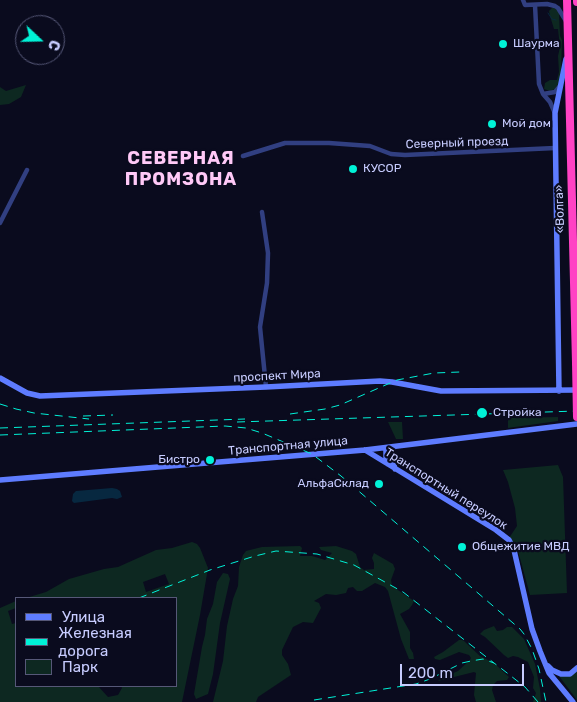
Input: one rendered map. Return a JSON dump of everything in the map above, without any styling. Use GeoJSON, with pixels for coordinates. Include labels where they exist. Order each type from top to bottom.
{"type":"FeatureCollection","features":[{"type":"Feature","properties":{"kind":"highway","name":"«Волга»"},"geometry":{"type":"LineString","coordinates":[[567,0],[577,416]]}},
{"type":"Feature","properties":{"kind":"street"},"geometry":{"type":"LineString","coordinates":[[524,3],[552,0]]}},
{"type":"Feature","properties":{"kind":"street"},"geometry":{"type":"LineString","coordinates":[[524,3],[547,4],[558,8],[567,22]]}},
{"type":"Feature","properties":{"kind":"street"},"geometry":{"type":"LineString","coordinates":[[536,5],[539,84],[555,112]]}},
{"type":"Feature","properties":{"kind":"street"},"geometry":{"type":"LineString","coordinates":[[559,391],[555,112],[568,49]]}},
{"type":"Feature","properties":{"kind":"street"},"geometry":{"type":"LineString","coordinates":[[543,94],[555,92],[561,84]]}},
{"type":"Feature","properties":{"kind":"street","name":"Северный проезд"},"geometry":{"type":"LineString","coordinates":[[243,156],[285,143],[329,142],[370,146],[391,154],[405,155],[555,148]]}},
{"type":"Feature","properties":{"kind":"street"},"geometry":{"type":"LineString","coordinates":[[0,222],[27,170]]}},
{"type":"Feature","properties":{"kind":"street"},"geometry":{"type":"LineString","coordinates":[[262,212],[268,253],[267,283],[260,328],[266,387]]}},
{"type":"Feature","properties":{"kind":"street","name":"проспект Мира"},"geometry":{"type":"LineString","coordinates":[[0,378],[27,393],[40,396],[380,381],[441,391],[577,390]]}},
{"type":"Feature","properties":{"kind":"street","name":"Транспортная улица"},"geometry":{"type":"LineString","coordinates":[[0,480],[390,448],[577,424]]}},
{"type":"Feature","properties":{"kind":"street"},"geometry":{"type":"LineString","coordinates":[[388,464],[386,457],[390,448]]}},
{"type":"Feature","properties":{"kind":"street"},"geometry":{"type":"LineString","coordinates":[[390,448],[396,469]]}},
{"type":"Feature","properties":{"kind":"street","name":"Транспортный переулок"},"geometry":{"type":"LineString","coordinates":[[365,450],[496,530],[509,540],[514,550],[532,629],[545,663],[549,673],[573,702]]}},
{"type":"Feature","properties":{"kind":"street"},"geometry":{"type":"LineString","coordinates":[[545,663],[552,670],[561,674],[570,674],[577,668]]}},
{"type":"Feature","properties":{"kind":"green space"},"geometry":{"type":"Polygon","coordinates":[[[553,7],[559,12],[560,36],[562,40],[561,73],[559,84],[550,91],[544,89],[545,83],[550,80],[557,80],[560,47],[558,29],[554,29],[549,11],[553,7]]]}},
{"type":"Feature","properties":{"kind":"green space"},"geometry":{"type":"Polygon","coordinates":[[[26,85],[21,97],[9,104],[0,105],[0,87],[6,91],[26,85]]]}},
{"type":"Feature","properties":{"kind":"green space"},"geometry":{"type":"Polygon","coordinates":[[[558,417],[558,421],[508,428],[508,418],[558,417]]]}},
{"type":"Feature","properties":{"kind":"green space"},"geometry":{"type":"Polygon","coordinates":[[[388,422],[402,422],[403,439],[396,439],[388,422]]]}},
{"type":"Feature","properties":{"kind":"green space"},"geometry":{"type":"Polygon","coordinates":[[[558,465],[563,477],[567,593],[530,595],[518,551],[509,538],[517,526],[515,508],[503,470],[558,465]]]}},
{"type":"Feature","properties":{"kind":"green space"},"geometry":{"type":"Polygon","coordinates":[[[192,542],[200,548],[208,568],[182,702],[0,702],[0,608],[15,601],[15,608],[8,611],[12,624],[15,623],[15,687],[99,687],[108,697],[118,695],[122,687],[178,687],[178,597],[29,597],[46,592],[69,579],[118,567],[156,550],[172,548],[192,542]],[[165,574],[143,582],[146,592],[169,584],[165,574]]]}},
{"type":"Feature","properties":{"kind":"green space"},"geometry":{"type":"Polygon","coordinates":[[[300,546],[302,548],[300,556],[312,556],[325,560],[332,553],[321,550],[319,547],[336,546],[352,551],[356,554],[360,567],[364,570],[374,569],[372,558],[374,553],[393,564],[395,569],[391,580],[392,586],[414,601],[409,609],[400,614],[410,632],[410,648],[414,659],[409,659],[401,639],[388,591],[385,587],[375,583],[362,591],[357,591],[353,587],[348,588],[346,593],[326,594],[314,601],[319,603],[321,608],[313,623],[303,622],[293,627],[282,650],[282,655],[288,664],[291,675],[258,697],[256,702],[213,702],[223,661],[227,626],[238,586],[239,567],[243,555],[246,551],[262,547],[300,546]]]}},
{"type":"Feature","properties":{"kind":"green space"},"geometry":{"type":"Polygon","coordinates":[[[223,573],[228,574],[230,579],[220,623],[213,674],[208,694],[196,699],[194,694],[207,619],[213,604],[217,582],[223,573]]]}},
{"type":"Feature","properties":{"kind":"green space"},"geometry":{"type":"Polygon","coordinates":[[[494,626],[497,631],[512,627],[524,639],[535,664],[541,702],[533,702],[536,693],[533,688],[534,677],[528,662],[513,656],[508,658],[480,634],[494,626]]]}},
{"type":"Feature","properties":{"kind":"green space"},"geometry":{"type":"Polygon","coordinates":[[[459,640],[464,641],[480,656],[494,663],[509,677],[507,680],[497,681],[493,685],[492,690],[496,702],[476,702],[474,695],[476,673],[474,672],[438,681],[458,671],[470,660],[469,655],[459,652],[440,660],[435,659],[434,657],[459,640]]]}},
{"type":"Feature","properties":{"kind":"green space"},"geometry":{"type":"Polygon","coordinates":[[[577,671],[577,700],[559,676],[577,671]]]}},
{"type":"Feature","properties":{"kind":"water"},"geometry":{"type":"Polygon","coordinates":[[[112,488],[120,491],[122,497],[74,503],[72,501],[73,494],[76,491],[112,488]]]}},
{"type":"Feature","properties":{"kind":"waterway"},"geometry":{"type":"LineString","coordinates":[[548,13],[552,19],[556,20]]}},
{"type":"Feature","properties":{"kind":"railway"},"geometry":{"type":"LineString","coordinates":[[290,414],[340,405],[397,380],[434,373],[460,372]]}},
{"type":"Feature","properties":{"kind":"railway"},"geometry":{"type":"LineString","coordinates":[[0,404],[34,413],[89,419]]}},
{"type":"Feature","properties":{"kind":"railway"},"geometry":{"type":"LineString","coordinates":[[237,422],[577,411]]}},
{"type":"Feature","properties":{"kind":"railway"},"geometry":{"type":"LineString","coordinates":[[83,416],[113,415]]}},
{"type":"Feature","properties":{"kind":"railway"},"geometry":{"type":"LineString","coordinates":[[0,428],[245,419]]}},
{"type":"Feature","properties":{"kind":"railway"},"geometry":{"type":"LineString","coordinates":[[0,435],[225,426],[246,428],[262,433],[312,454],[341,476],[520,629],[532,649],[539,669],[546,702]]}},
{"type":"Feature","properties":{"kind":"railway"},"geometry":{"type":"LineString","coordinates":[[142,597],[210,570],[255,556],[276,551],[317,554],[354,565],[403,592],[494,663]]}},
{"type":"Feature","properties":{"kind":"railway"},"geometry":{"type":"LineString","coordinates":[[314,700],[416,684],[462,663],[483,659],[494,663],[502,669],[525,687],[538,702]]}},
{"type":"Feature","properties":{"kind":"place","name":"Шаурма"},"geometry":{"type":"Point","coordinates":[503,44]}},
{"type":"Feature","properties":{"kind":"place","name":"Мой дом"},"geometry":{"type":"Point","coordinates":[492,124]}},
{"type":"Feature","properties":{"kind":"place","name":"КУСОР"},"geometry":{"type":"Point","coordinates":[353,169]}},
{"type":"Feature","properties":{"kind":"place","name":"Стройка"},"geometry":{"type":"Point","coordinates":[482,413]}},
{"type":"Feature","properties":{"kind":"place","name":"Бистро"},"geometry":{"type":"Point","coordinates":[210,460]}},
{"type":"Feature","properties":{"kind":"place","name":"АльфаСклад"},"geometry":{"type":"Point","coordinates":[379,484]}},
{"type":"Feature","properties":{"kind":"place","name":"Общежитие МВД"},"geometry":{"type":"Point","coordinates":[462,547]}},
{"type":"Feature","properties":{"kind":"district","name":"СЕВЕРНАЯ ПРОМЗОНА"},"geometry":{"type":"Point","coordinates":[181,169]}}]}
